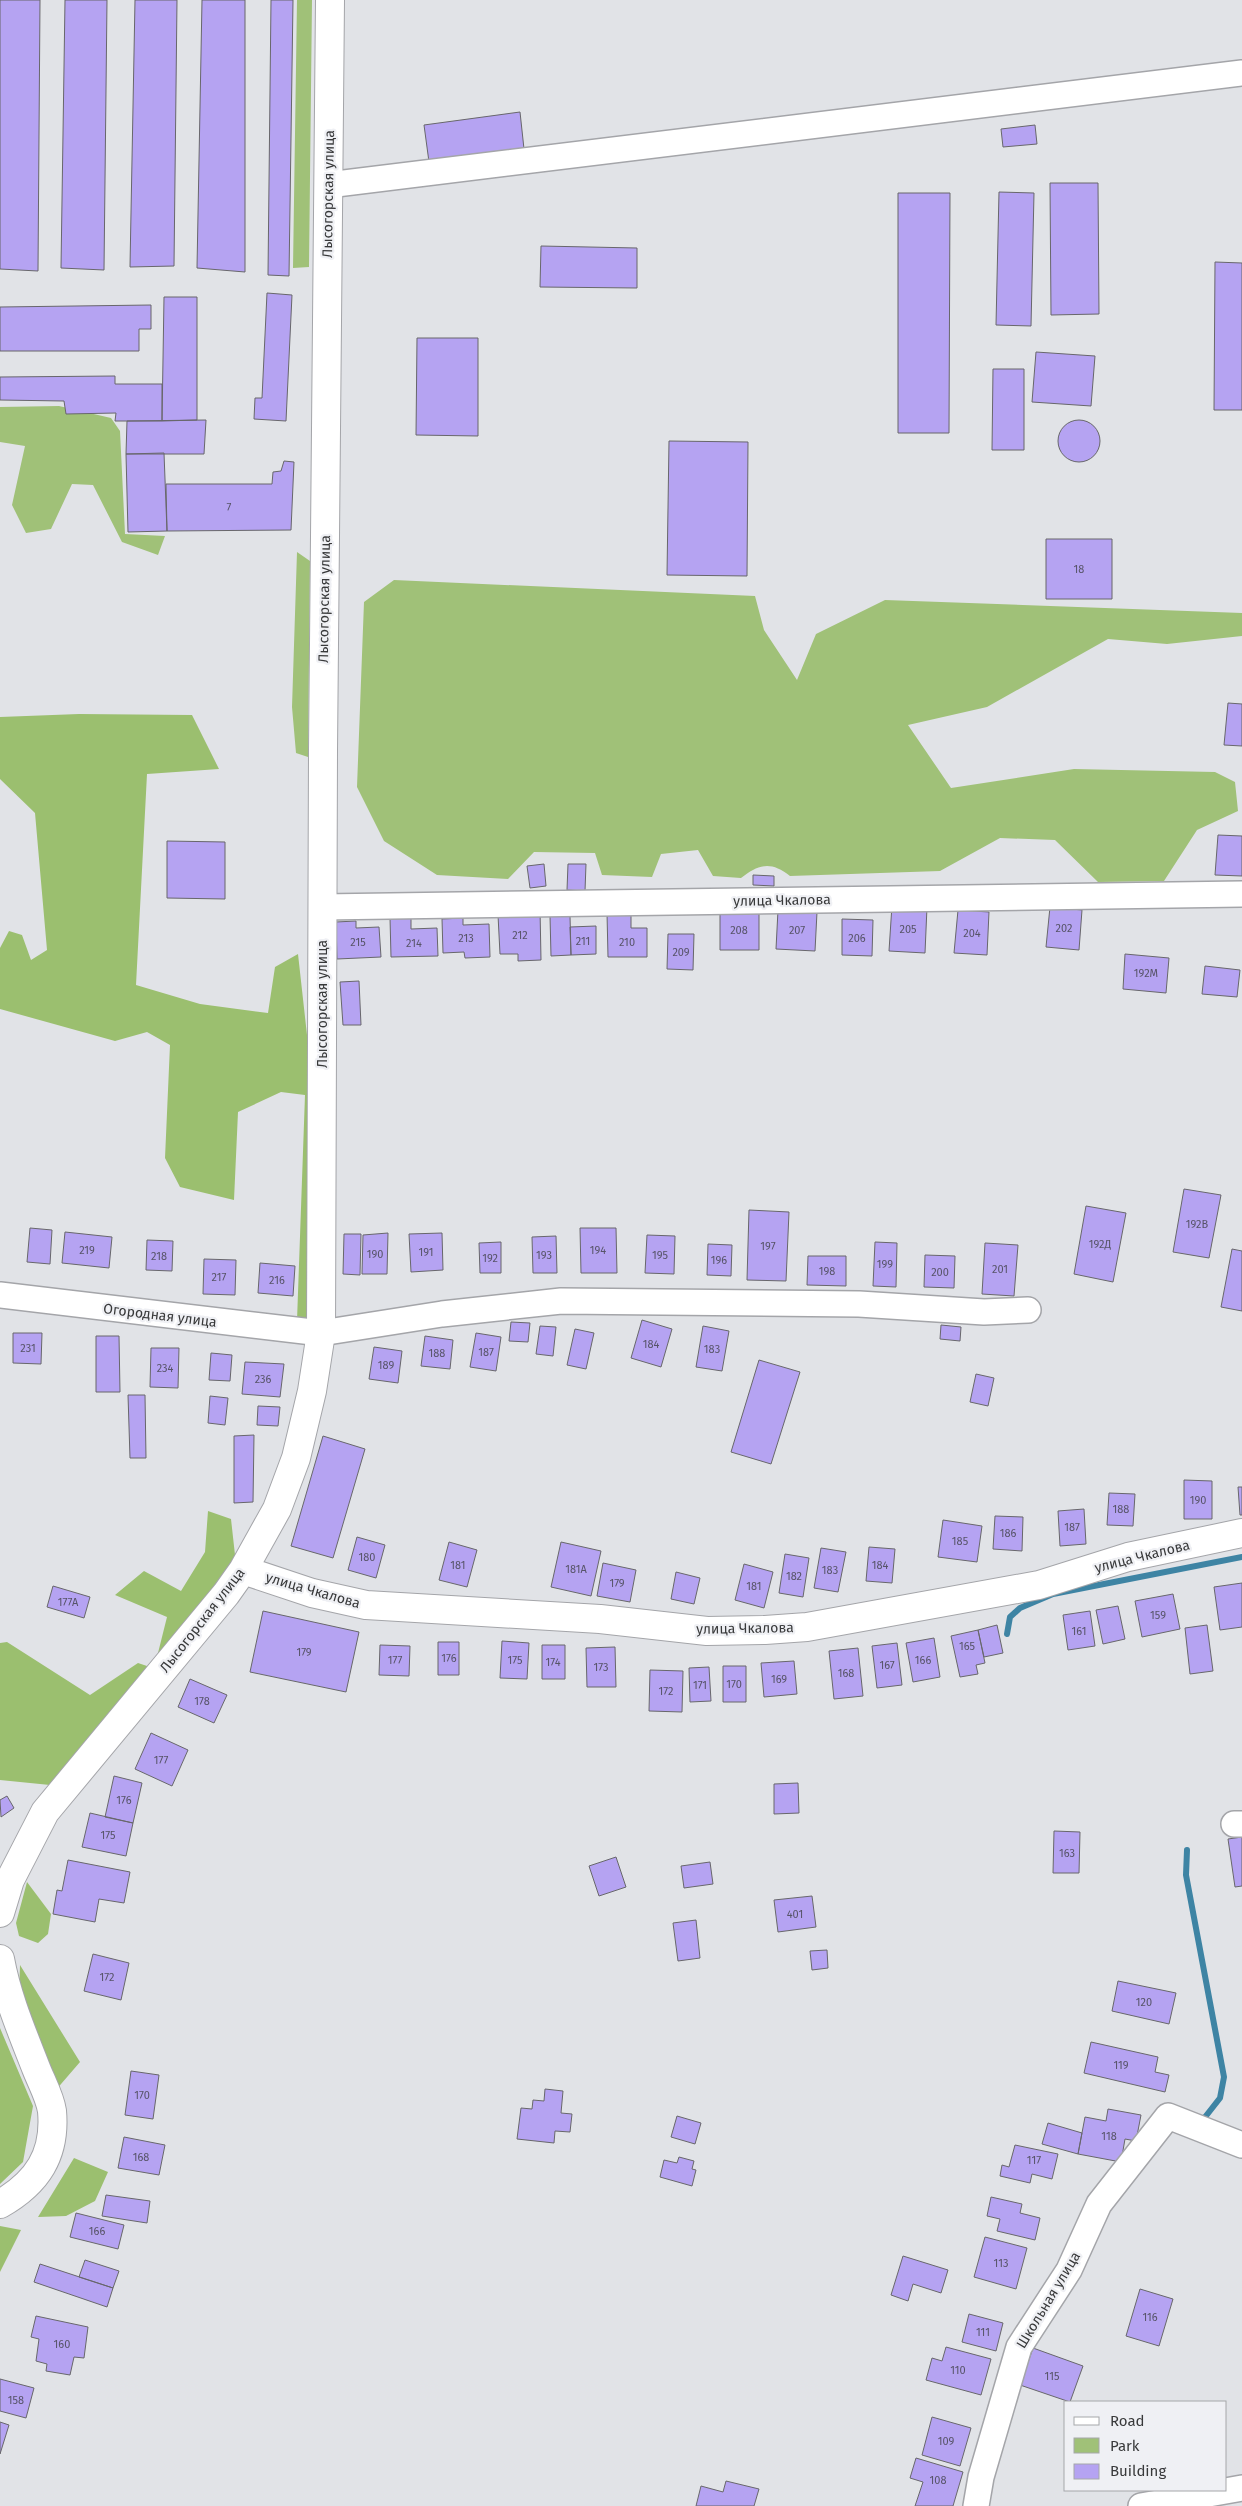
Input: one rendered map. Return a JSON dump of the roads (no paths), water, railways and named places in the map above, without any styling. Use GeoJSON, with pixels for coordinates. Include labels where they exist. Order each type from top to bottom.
{"type":"FeatureCollection","features":[{"type":"Feature","properties":{"kind":"street","name":"Лысогорская улица"},"geometry":{"type":"LineString","coordinates":[[0,1913],[10,1880],[45,1812],[243,1570],[277,1509],[296,1458],[312,1391],[321,1333],[322,908],[330,0]]}},
{"type":"Feature","properties":{"kind":"street"},"geometry":{"type":"LineString","coordinates":[[328,184],[1242,73]]}},
{"type":"Feature","properties":{"kind":"street","name":"улица Чкалова"},"geometry":{"type":"LineString","coordinates":[[322,908],[1242,894]]}},
{"type":"Feature","properties":{"kind":"street","name":"Огородная улица"},"geometry":{"type":"LineString","coordinates":[[0,1295],[321,1333],[442,1314],[561,1301],[859,1304],[984,1312],[1028,1310]]}},
{"type":"Feature","properties":{"kind":"street","name":"улица Чкалова"},"geometry":{"type":"LineString","coordinates":[[243,1570],[312,1593],[366,1605],[600,1618],[707,1631],[755,1630],[807,1627],[1039,1585],[1128,1557],[1242,1533]]}},
{"type":"Feature","properties":{"kind":"street"},"geometry":{"type":"LineString","coordinates":[[0,1959],[6,1988],[52,2110],[46,2161],[22,2192],[0,2204]]}},
{"type":"Feature","properties":{"kind":"street","name":"Школьная улица"},"geometry":{"type":"LineString","coordinates":[[976,2506],[981,2477],[1019,2347],[1069,2270],[1099,2204],[1168,2116],[1242,2145]]}},
{"type":"Feature","properties":{"kind":"street"},"geometry":{"type":"LineString","coordinates":[[1227,2491],[1242,2488]]}},
{"type":"Feature","properties":{"kind":"street"},"geometry":{"type":"LineString","coordinates":[[1141,2506],[1225,2491]]}},
{"type":"Feature","properties":{"kind":"waterway"},"geometry":{"type":"LineString","coordinates":[[1007,1634],[1010,1617],[1020,1608],[1053,1594],[1242,1557]]}},
{"type":"Feature","properties":{"kind":"waterway"},"geometry":{"type":"LineString","coordinates":[[1187,1850],[1186,1875],[1224,2077],[1220,2098],[1202,2121]]}}]}
